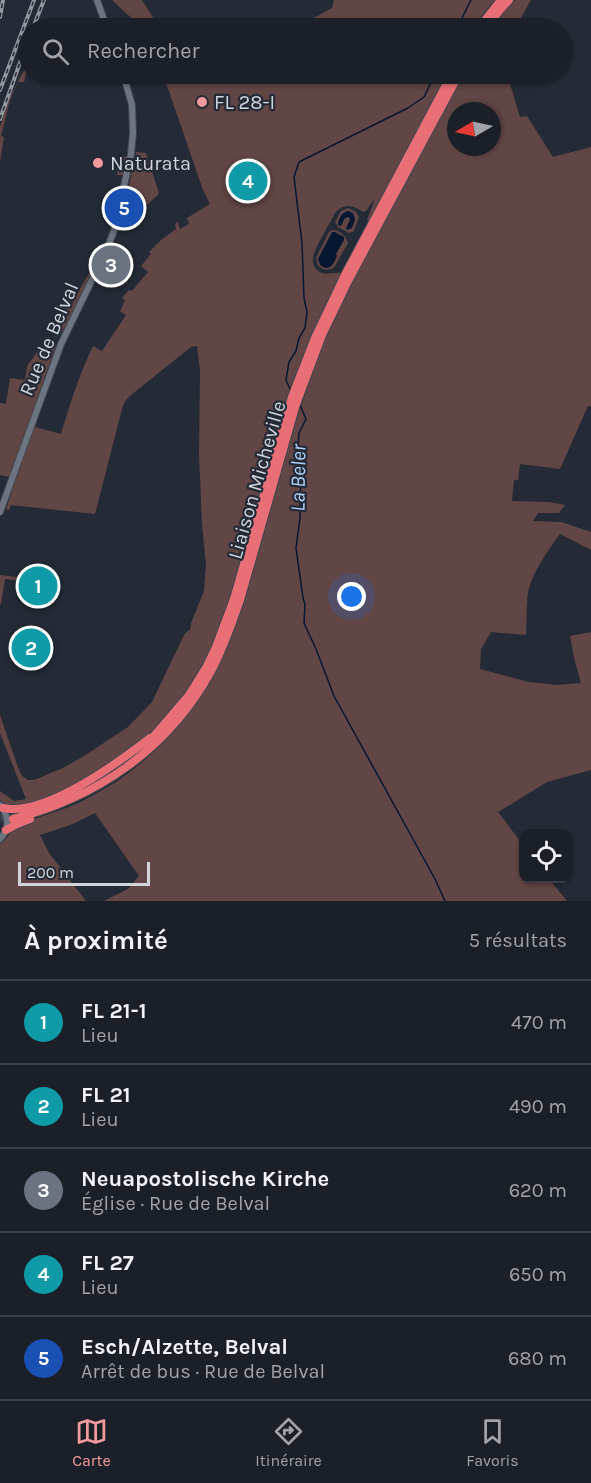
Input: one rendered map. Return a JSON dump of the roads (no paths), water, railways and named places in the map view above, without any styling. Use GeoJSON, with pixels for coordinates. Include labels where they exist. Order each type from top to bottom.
{"type":"FeatureCollection","features":[{"type":"Feature","properties":{"kind":"highway"},"geometry":{"type":"LineString","coordinates":[[487,18],[501,0]]}},
{"type":"Feature","properties":{"kind":"highway"},"geometry":{"type":"LineString","coordinates":[[494,18],[509,0]]}},
{"type":"Feature","properties":{"kind":"highway","name":"Liaison Micheville"},"geometry":{"type":"LineString","coordinates":[[12,817],[54,806],[99,785],[126,768],[190,704],[211,673],[230,631],[240,600],[295,398],[315,338],[345,275],[448,84]]}},
{"type":"Feature","properties":{"kind":"highway","name":"Liaison Micheville"},"geometry":{"type":"LineString","coordinates":[[295,398],[348,281],[454,84]]}},
{"type":"Feature","properties":{"kind":"highway"},"geometry":{"type":"LineString","coordinates":[[1,806],[17,809],[30,806],[76,788],[165,730]]}},
{"type":"Feature","properties":{"kind":"highway"},"geometry":{"type":"LineString","coordinates":[[6,830],[77,802],[110,784],[141,761],[155,747],[165,730]]}},
{"type":"Feature","properties":{"kind":"main road"},"geometry":{"type":"LineString","coordinates":[[97,0],[103,18]]}},
{"type":"Feature","properties":{"kind":"main road","name":"Rue de Belval"},"geometry":{"type":"LineString","coordinates":[[0,512],[61,344],[114,231],[131,154],[133,133],[132,105],[126,84]]}},
{"type":"Feature","properties":{"kind":"main road"},"geometry":{"type":"LineString","coordinates":[[0,839],[6,830],[7,818],[1,806]]}},
{"type":"Feature","properties":{"kind":"water"},"geometry":{"type":"Polygon","coordinates":[[[348,211],[353,213],[355,219],[352,228],[347,230],[349,217],[345,218],[341,226],[338,225],[341,216],[348,211]]]}},
{"type":"Feature","properties":{"kind":"water"},"geometry":{"type":"Polygon","coordinates":[[[332,232],[344,237],[344,240],[333,264],[325,268],[320,265],[318,259],[332,232]]]}},
{"type":"Feature","properties":{"kind":"waterway","name":"La Beler"},"geometry":{"type":"LineString","coordinates":[[462,18],[471,0]]}},
{"type":"Feature","properties":{"kind":"waterway","name":"La Beler"},"geometry":{"type":"LineString","coordinates":[[291,391],[286,380],[289,362],[305,328],[307,312],[294,177],[299,162],[408,108],[424,97],[430,84]]}},
{"type":"Feature","properties":{"kind":"waterway","name":"La Beler"},"geometry":{"type":"LineString","coordinates":[[300,405],[306,419],[299,433],[297,461],[301,468],[300,518],[296,548],[305,604],[304,623],[334,696],[445,901]]}},
{"type":"Feature","properties":{"kind":"tunnel"},"geometry":{"type":"LineString","coordinates":[[0,818],[12,815]]}},
{"type":"Feature","properties":{"kind":"railway"},"geometry":{"type":"LineString","coordinates":[[0,17],[3,0]]}},
{"type":"Feature","properties":{"kind":"railway"},"geometry":{"type":"LineString","coordinates":[[27,18],[34,0]]}},
{"type":"Feature","properties":{"kind":"railway"},"geometry":{"type":"LineString","coordinates":[[37,18],[44,0]]}},
{"type":"Feature","properties":{"kind":"railway"},"geometry":{"type":"LineString","coordinates":[[0,90],[18,42]]}},
{"type":"Feature","properties":{"kind":"railway"},"geometry":{"type":"LineString","coordinates":[[0,119],[18,68]]}},
{"type":"Feature","properties":{"kind":"place","name":"FL 28-I"},"geometry":{"type":"Point","coordinates":[202,102]}},
{"type":"Feature","properties":{"kind":"place","name":"Naturata"},"geometry":{"type":"Point","coordinates":[98,163]}},
{"type":"Feature","properties":{"kind":"place","name":"FL 27"},"geometry":{"type":"Point","coordinates":[248,181]}},
{"type":"Feature","properties":{"kind":"place","name":"Esch/Alzette, Belval"},"geometry":{"type":"Point","coordinates":[124,208]}},
{"type":"Feature","properties":{"kind":"place","name":"Neuapostolische Kirche"},"geometry":{"type":"Point","coordinates":[111,265]}},
{"type":"Feature","properties":{"kind":"place","name":"FL 21-1"},"geometry":{"type":"Point","coordinates":[38,586]}},
{"type":"Feature","properties":{"kind":"place","name":"FL 21"},"geometry":{"type":"Point","coordinates":[31,648]}}]}
